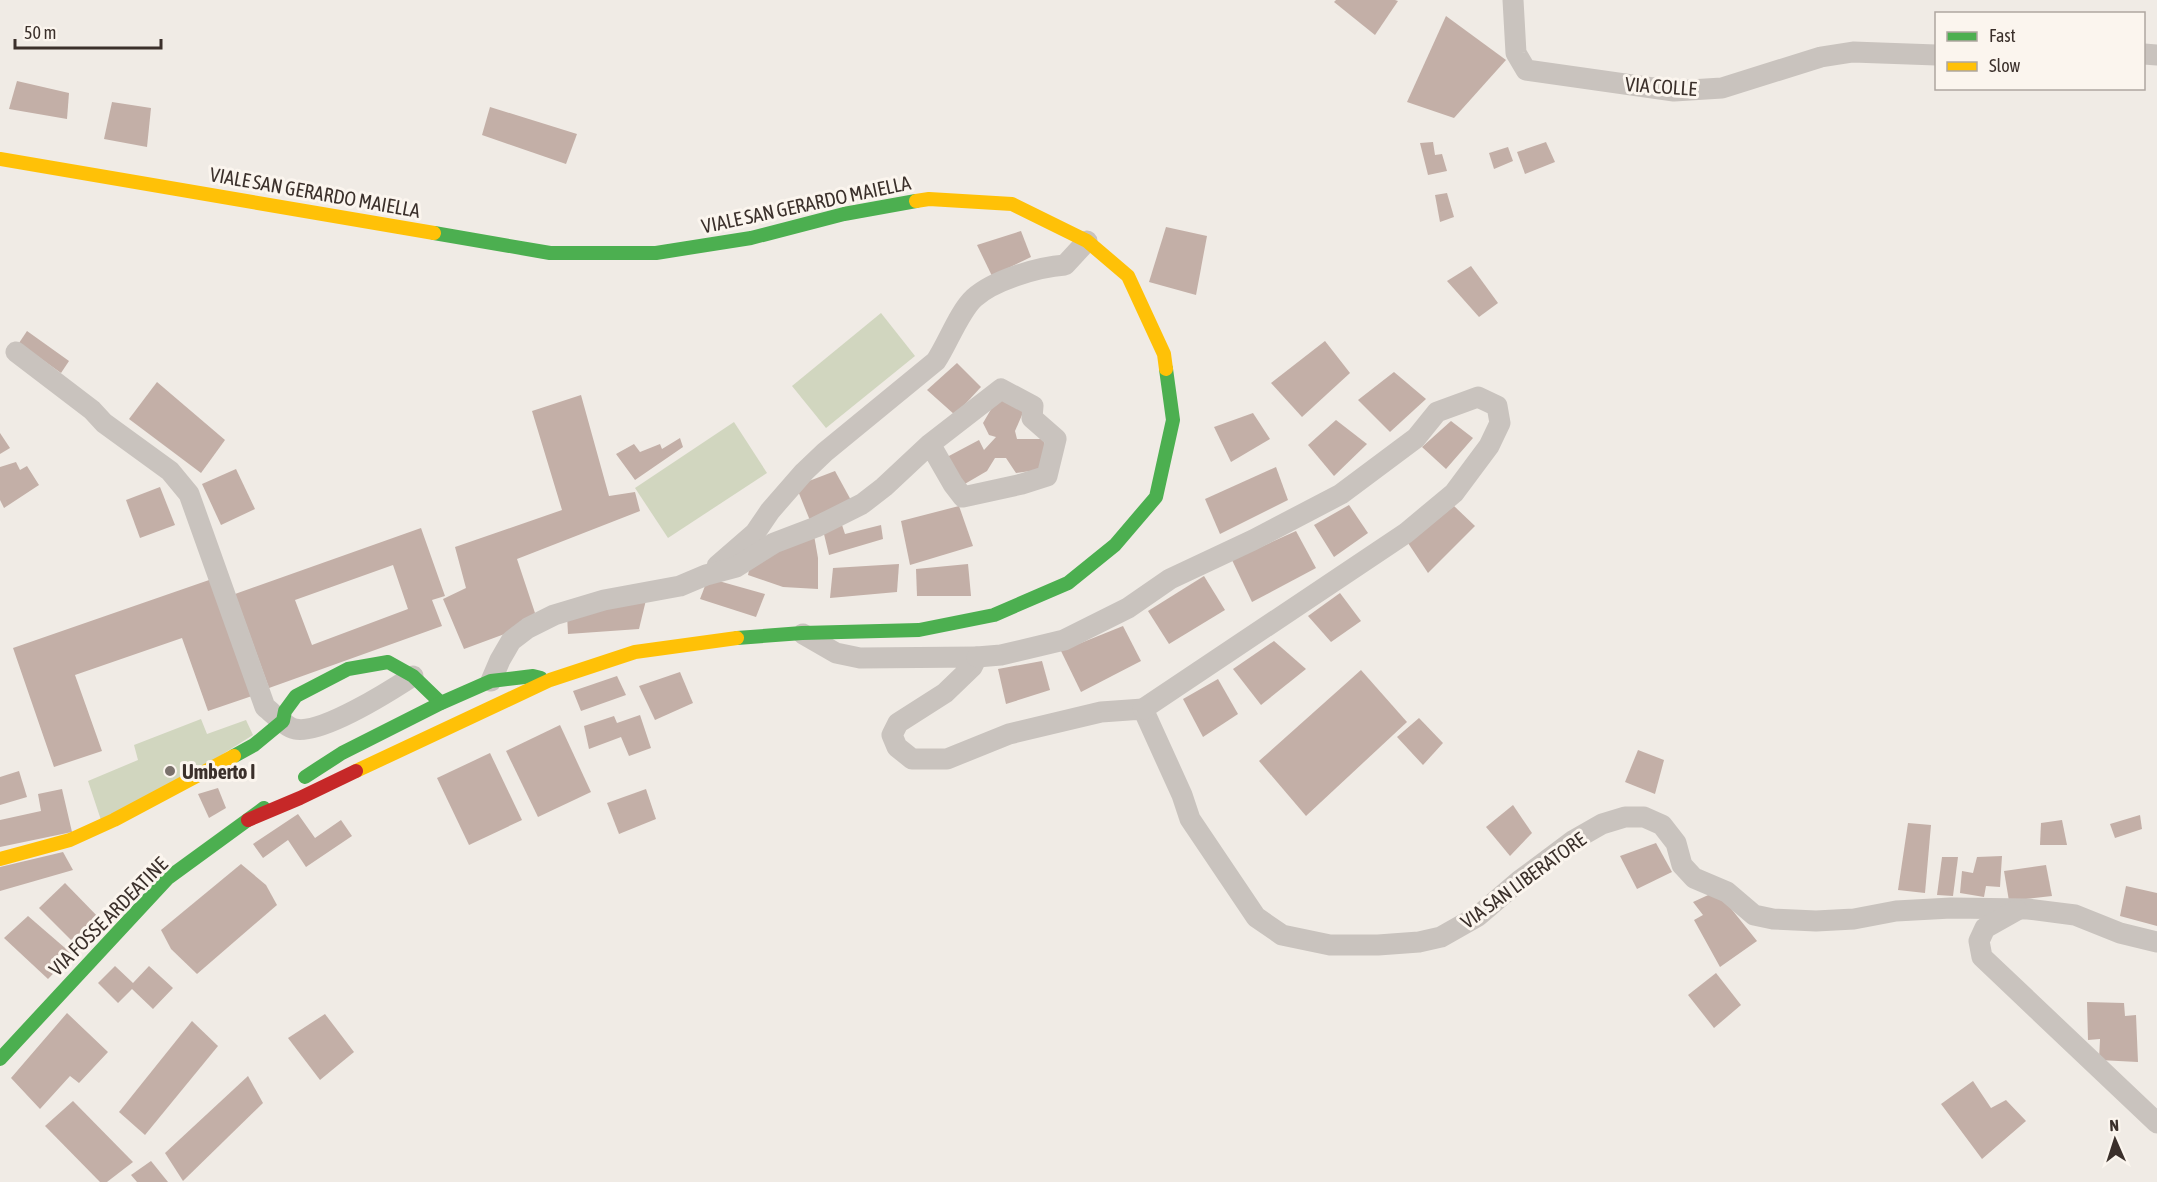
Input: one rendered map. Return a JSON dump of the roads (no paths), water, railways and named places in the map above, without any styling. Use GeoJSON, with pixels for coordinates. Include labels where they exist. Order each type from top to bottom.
{"type":"FeatureCollection","features":[{"type":"Feature","properties":{"kind":"main road","name":"VIALE SAN GERARDO MAIELLA"},"geometry":{"type":"LineString","coordinates":[[0,159],[550,253],[656,253],[751,238],[844,214],[929,199],[1012,204],[1087,241],[1128,276],[1164,354],[1173,420],[1156,497],[1115,544],[1068,583],[994,615],[919,630],[802,633],[721,639],[635,652],[550,680],[533,676],[491,681],[441,703]]}},
{"type":"Feature","properties":{"kind":"main road"},"geometry":{"type":"LineString","coordinates":[[0,859],[70,840],[114,820],[254,745],[283,722],[285,711],[296,696],[348,669],[388,662],[413,676],[441,703]]}},
{"type":"Feature","properties":{"kind":"main road"},"geometry":{"type":"LineString","coordinates":[[248,820],[300,798],[550,680]]}},
{"type":"Feature","properties":{"kind":"main road","name":"VIA FOSSE ARDEATINE"},"geometry":{"type":"LineString","coordinates":[[0,1059],[168,878],[293,785],[342,753],[441,703]]}},
{"type":"Feature","properties":{"kind":"street","name":"VIA COLLE"},"geometry":{"type":"LineString","coordinates":[[1513,0],[1515,53],[1526,70],[1674,91],[1722,88],[1821,57],[1853,52],[1935,55]]}},
{"type":"Feature","properties":{"kind":"street"},"geometry":{"type":"LineString","coordinates":[[706,575],[755,532],[804,472],[825,452],[936,361],[973,298],[994,285],[1049,266],[1065,265],[1087,241]]}},
{"type":"Feature","properties":{"kind":"street"},"geometry":{"type":"LineString","coordinates":[[16,352],[92,410],[104,423],[170,471],[189,494],[265,706],[283,722],[294,729],[316,729],[386,693],[413,676]]}},
{"type":"Feature","properties":{"kind":"street"},"geometry":{"type":"LineString","coordinates":[[491,681],[511,641],[528,628],[554,615],[577,606],[680,586],[706,575],[736,567],[774,543],[826,523],[862,504],[884,487],[930,444],[1001,389],[1033,406],[1032,418],[1056,439],[1047,476],[963,497],[952,484],[930,444]]}},
{"type":"Feature","properties":{"kind":"street"},"geometry":{"type":"LineString","coordinates":[[802,633],[836,653],[860,658],[1001,655],[1064,640],[1128,608],[1170,579],[1253,540],[1341,494],[1416,438],[1437,412],[1478,397],[1497,406],[1500,423],[1489,446],[1454,493],[1406,533],[1143,709],[1101,712],[1009,734],[947,759],[912,759],[897,747],[892,735],[898,723],[945,693],[972,667],[977,657]]}},
{"type":"Feature","properties":{"kind":"street","name":"VIA SAN LIBERATORE"},"geometry":{"type":"LineString","coordinates":[[1143,709],[1182,795],[1190,819],[1256,917],[1282,936],[1330,945],[1419,942],[1441,937],[1478,915],[1574,840],[1602,824],[1625,817],[1644,817],[1662,825],[1676,843],[1682,865],[1694,878],[1727,892],[1754,915],[1773,920],[1854,919],[1896,911],[1951,908],[2018,909],[2074,915],[2120,933],[2157,942]]}},
{"type":"Feature","properties":{"kind":"street"},"geometry":{"type":"LineString","coordinates":[[2018,909],[1985,928],[1979,940],[1982,957],[2157,1123]]}},
{"type":"Feature","properties":{"kind":"place","name":"Umberto I"},"geometry":{"type":"Point","coordinates":[170,771]}}]}
